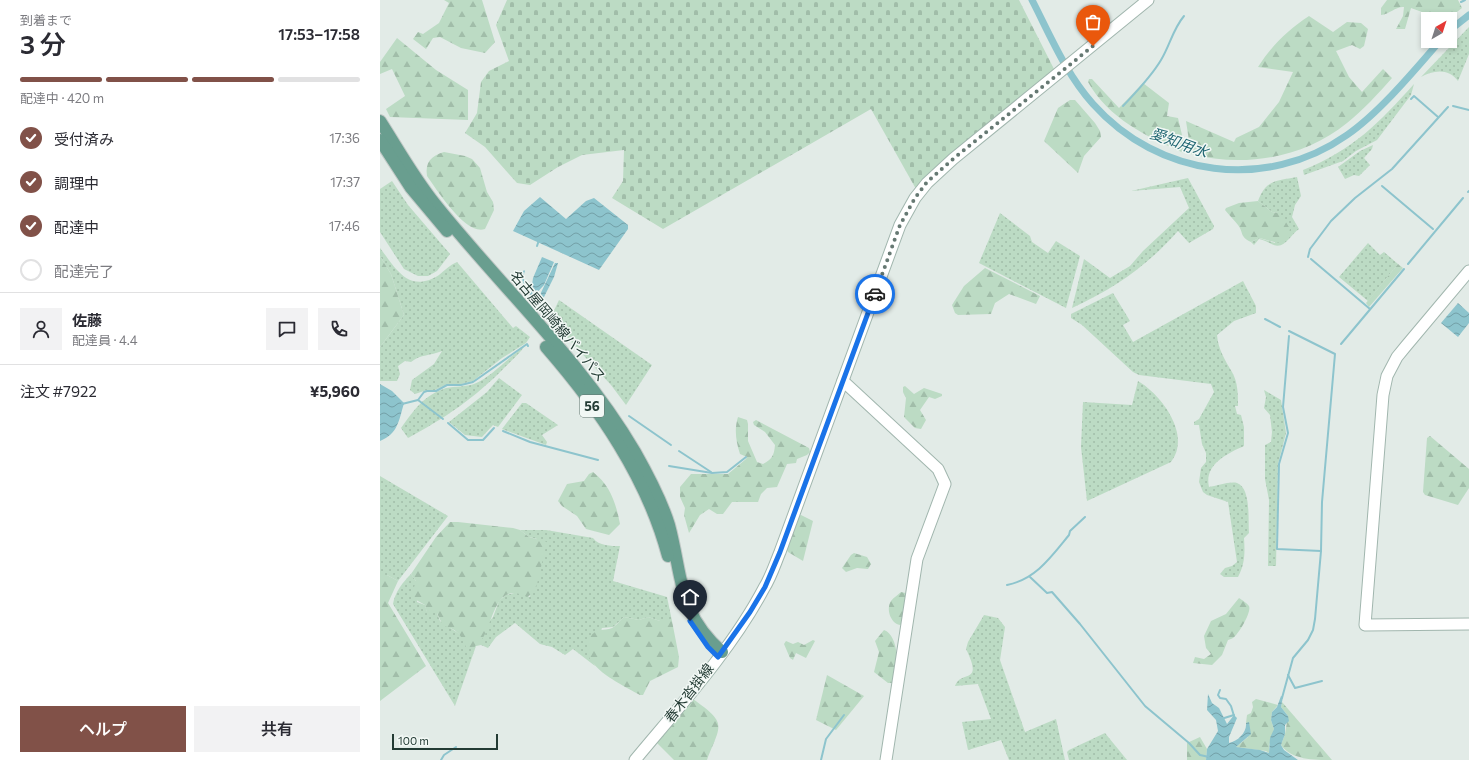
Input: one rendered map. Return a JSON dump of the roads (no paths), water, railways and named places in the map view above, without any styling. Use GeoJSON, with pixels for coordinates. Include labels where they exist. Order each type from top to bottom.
{"type":"FeatureCollection","features":[{"type":"Feature","properties":{"kind":"main road","name":"春木沓掛線"},"geometry":{"type":"LineString","coordinates":[[635,760],[684,701],[720,654],[750,612],[765,587],[844,381],[898,232],[915,198],[927,182],[953,159],[1062,72],[1148,0]]}},
{"type":"Feature","properties":{"kind":"main road","name":"名古屋岡崎線バイパス"},"geometry":{"type":"LineString","coordinates":[[382,123],[415,185]]}},
{"type":"Feature","properties":{"kind":"main road","name":"名古屋岡崎線バイパス"},"geometry":{"type":"LineString","coordinates":[[380,140],[554,356],[609,430],[638,478],[653,508],[684,611],[695,630],[720,654]]}},
{"type":"Feature","properties":{"kind":"main road"},"geometry":{"type":"LineString","coordinates":[[1469,271],[1406,346],[1387,376],[1383,395],[1378,446],[1365,625],[1469,624]]}},
{"type":"Feature","properties":{"kind":"main road"},"geometry":{"type":"LineString","coordinates":[[844,381],[938,468],[945,484],[917,559],[886,760]]}},
{"type":"Feature","properties":{"kind":"water"},"geometry":{"type":"Polygon","coordinates":[[[540,197],[566,219],[586,201],[594,198],[628,225],[628,229],[599,270],[513,231],[524,211],[540,197]]]}},
{"type":"Feature","properties":{"kind":"water"},"geometry":{"type":"Polygon","coordinates":[[[542,257],[554,262],[544,285],[534,296],[538,299],[555,263],[558,263],[554,277],[542,301],[550,308],[548,320],[546,318],[548,308],[525,291],[521,274],[524,270],[525,271],[525,282],[527,288],[531,292],[533,278],[542,257]]]}},
{"type":"Feature","properties":{"kind":"water"},"geometry":{"type":"Polygon","coordinates":[[[1458,303],[1469,313],[1469,323],[1458,337],[1441,323],[1458,303]]]}},
{"type":"Feature","properties":{"kind":"water"},"geometry":{"type":"Polygon","coordinates":[[[380,384],[392,391],[404,403],[397,426],[391,434],[380,441],[380,384]]]}},
{"type":"Feature","properties":{"kind":"water"},"geometry":{"type":"Polygon","coordinates":[[[1208,694],[1212,703],[1219,708],[1227,724],[1234,715],[1237,718],[1229,737],[1229,743],[1241,736],[1245,730],[1246,723],[1249,722],[1251,734],[1236,747],[1260,750],[1269,753],[1270,738],[1274,729],[1271,720],[1272,712],[1277,707],[1281,696],[1283,697],[1281,707],[1288,716],[1289,721],[1285,725],[1285,734],[1281,745],[1284,750],[1298,760],[1206,760],[1207,749],[1218,731],[1216,720],[1207,710],[1208,694]]]}},
{"type":"Feature","properties":{"kind":"waterway","name":"愛知用水"},"geometry":{"type":"LineString","coordinates":[[1032,0],[1059,54],[1083,92],[1093,104],[1119,129],[1149,148],[1181,161],[1214,168],[1248,169],[1282,164],[1315,153],[1347,135],[1384,104],[1434,48]]}},
{"type":"Feature","properties":{"kind":"waterway"},"geometry":{"type":"LineString","coordinates":[[1461,2],[1465,0]]}},
{"type":"Feature","properties":{"kind":"waterway","name":"愛知用水"},"geometry":{"type":"LineString","coordinates":[[1457,24],[1469,15]]}},
{"type":"Feature","properties":{"kind":"waterway"},"geometry":{"type":"LineString","coordinates":[[1123,106],[1153,72],[1164,54],[1177,26],[1184,16]]}},
{"type":"Feature","properties":{"kind":"waterway"},"geometry":{"type":"LineString","coordinates":[[1411,99],[1414,96],[1438,117]]}},
{"type":"Feature","properties":{"kind":"waterway"},"geometry":{"type":"LineString","coordinates":[[1453,106],[1469,110]]}},
{"type":"Feature","properties":{"kind":"waterway"},"geometry":{"type":"LineString","coordinates":[[1308,257],[1310,249],[1331,221],[1355,198],[1392,169],[1448,107]]}},
{"type":"Feature","properties":{"kind":"waterway"},"geometry":{"type":"LineString","coordinates":[[1382,186],[1433,229]]}},
{"type":"Feature","properties":{"kind":"waterway"},"geometry":{"type":"LineString","coordinates":[[1408,264],[1463,198]]}},
{"type":"Feature","properties":{"kind":"waterway"},"geometry":{"type":"LineString","coordinates":[[537,246],[539,240]]}},
{"type":"Feature","properties":{"kind":"waterway"},"geometry":{"type":"LineString","coordinates":[[1311,259],[1370,309]]}},
{"type":"Feature","properties":{"kind":"waterway"},"geometry":{"type":"LineString","coordinates":[[1341,344],[1404,269]]}},
{"type":"Feature","properties":{"kind":"waterway"},"geometry":{"type":"LineString","coordinates":[[1265,319],[1280,327]]}},
{"type":"Feature","properties":{"kind":"waterway"},"geometry":{"type":"LineString","coordinates":[[1282,698],[1293,658],[1308,640],[1313,630],[1315,619],[1321,551],[1322,502],[1335,354],[1289,331]]}},
{"type":"Feature","properties":{"kind":"waterway"},"geometry":{"type":"LineString","coordinates":[[1289,336],[1283,407],[1288,433],[1279,464],[1277,549],[1321,551]]}},
{"type":"Feature","properties":{"kind":"waterway"},"geometry":{"type":"LineString","coordinates":[[402,404],[418,400],[424,392],[427,391],[436,391],[447,385],[461,385],[473,382],[527,344],[528,346]]}},
{"type":"Feature","properties":{"kind":"waterway"},"geometry":{"type":"LineString","coordinates":[[418,400],[443,419]]}},
{"type":"Feature","properties":{"kind":"waterway"},"geometry":{"type":"LineString","coordinates":[[629,416],[671,445]]}},
{"type":"Feature","properties":{"kind":"waterway"},"geometry":{"type":"LineString","coordinates":[[448,423],[468,440],[483,440],[494,428]]}},
{"type":"Feature","properties":{"kind":"waterway"},"geometry":{"type":"LineString","coordinates":[[503,431],[530,442],[598,460]]}},
{"type":"Feature","properties":{"kind":"waterway"},"geometry":{"type":"LineString","coordinates":[[679,451],[711,472]]}},
{"type":"Feature","properties":{"kind":"waterway"},"geometry":{"type":"LineString","coordinates":[[669,466],[712,473],[727,472],[746,457]]}},
{"type":"Feature","properties":{"kind":"waterway"},"geometry":{"type":"LineString","coordinates":[[1007,585],[1026,578],[1042,566],[1069,535],[1070,531],[1085,517]]}},
{"type":"Feature","properties":{"kind":"waterway"},"geometry":{"type":"LineString","coordinates":[[1030,577],[1047,593],[1052,592],[1080,624],[1145,706],[1189,743],[1200,755],[1209,757]]}},
{"type":"Feature","properties":{"kind":"waterway"},"geometry":{"type":"LineString","coordinates":[[1288,675],[1295,688],[1322,681]]}},
{"type":"Feature","properties":{"kind":"waterway"},"geometry":{"type":"LineString","coordinates":[[1220,690],[1218,695],[1220,698],[1226,699],[1231,706],[1234,716]]}},
{"type":"Feature","properties":{"kind":"waterway"},"geometry":{"type":"LineString","coordinates":[[821,760],[826,739],[844,715]]}},
{"type":"Feature","properties":{"kind":"waterway"},"geometry":{"type":"LineString","coordinates":[[1221,719],[1234,715]]}},
{"type":"Feature","properties":{"kind":"waterway"},"geometry":{"type":"LineString","coordinates":[[441,760],[444,755],[456,747]]}}]}
